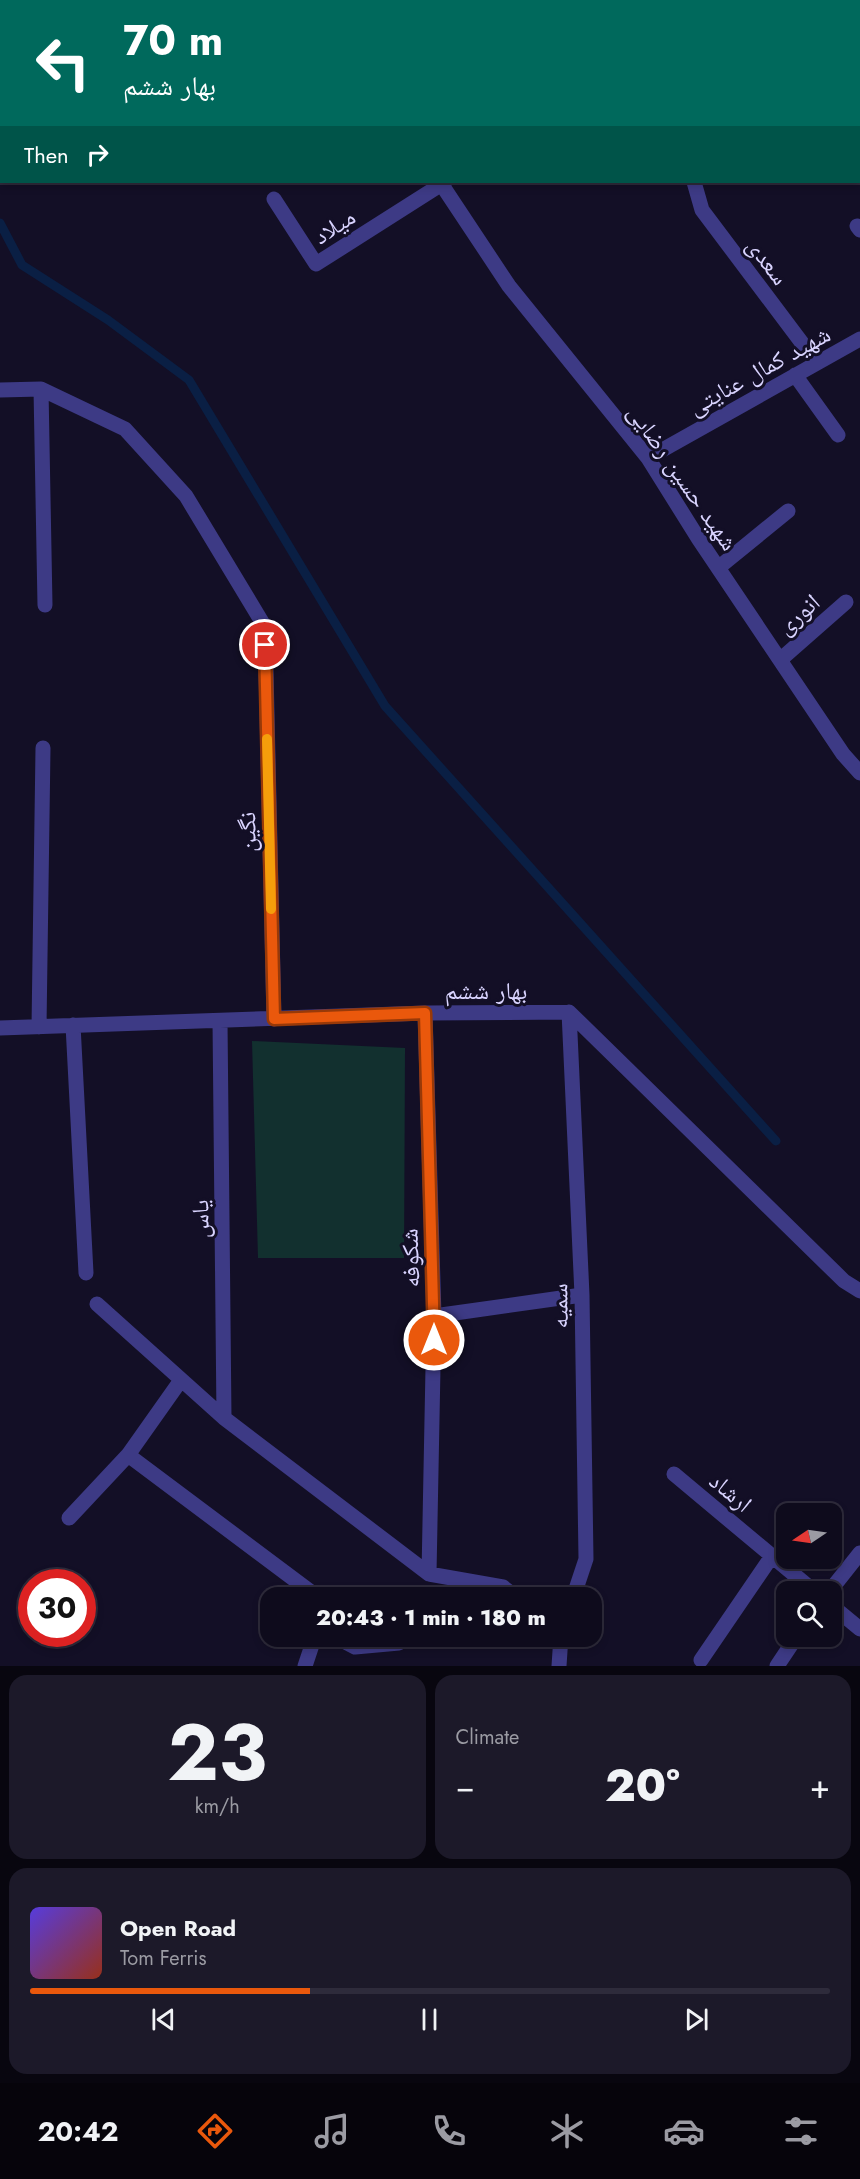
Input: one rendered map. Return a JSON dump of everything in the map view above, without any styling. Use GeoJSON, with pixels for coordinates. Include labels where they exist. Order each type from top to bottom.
{"type":"FeatureCollection","features":[{"type":"Feature","properties":{"kind":"street","name":"میلاد"},"geometry":{"type":"LineString","coordinates":[[274,199],[316,264],[440,183]]}},
{"type":"Feature","properties":{"kind":"street","name":"شهید حسین رضایی"},"geometry":{"type":"LineString","coordinates":[[443,183],[509,286],[648,458],[718,568],[843,754],[860,773]]}},
{"type":"Feature","properties":{"kind":"street","name":"سعدی"},"geometry":{"type":"LineString","coordinates":[[694,183],[702,210],[817,363]]}},
{"type":"Feature","properties":{"kind":"street","name":"شهید کمال عنایتی"},"geometry":{"type":"LineString","coordinates":[[648,458],[860,339]]}},
{"type":"Feature","properties":{"kind":"street"},"geometry":{"type":"LineString","coordinates":[[795,375],[838,435]]}},
{"type":"Feature","properties":{"kind":"street"},"geometry":{"type":"LineString","coordinates":[[0,390],[41,389],[45,605]]}},
{"type":"Feature","properties":{"kind":"street","name":"نگین"},"geometry":{"type":"LineString","coordinates":[[41,389],[125,429],[186,496],[265,627],[274,1019]]}},
{"type":"Feature","properties":{"kind":"street"},"geometry":{"type":"LineString","coordinates":[[718,568],[788,511]]}},
{"type":"Feature","properties":{"kind":"street","name":"انوری"},"geometry":{"type":"LineString","coordinates":[[780,660],[846,602]]}},
{"type":"Feature","properties":{"kind":"street"},"geometry":{"type":"LineString","coordinates":[[39,1027],[43,748]]}},
{"type":"Feature","properties":{"kind":"street"},"geometry":{"type":"LineString","coordinates":[[569,1012],[843,1281],[860,1291]]}},
{"type":"Feature","properties":{"kind":"street","name":"بهار ششم"},"geometry":{"type":"LineString","coordinates":[[0,1028],[425,1013],[569,1012]]}},
{"type":"Feature","properties":{"kind":"street","name":"سمیه"},"geometry":{"type":"LineString","coordinates":[[569,1012],[582,1295],[586,1559],[577,1587]]}},
{"type":"Feature","properties":{"kind":"street","name":"شکوفه"},"geometry":{"type":"LineString","coordinates":[[425,1013],[434,1316],[429,1574]]}},
{"type":"Feature","properties":{"kind":"street","name":"یاس"},"geometry":{"type":"LineString","coordinates":[[220,1021],[224,1418]]}},
{"type":"Feature","properties":{"kind":"street"},"geometry":{"type":"LineString","coordinates":[[73,1026],[86,1273]]}},
{"type":"Feature","properties":{"kind":"street"},"geometry":{"type":"LineString","coordinates":[[434,1316],[582,1295]]}},
{"type":"Feature","properties":{"kind":"street"},"geometry":{"type":"LineString","coordinates":[[97,1304],[224,1418],[429,1574],[503,1587]]}},
{"type":"Feature","properties":{"kind":"street"},"geometry":{"type":"LineString","coordinates":[[69,1518],[128,1455],[181,1380]]}},
{"type":"Feature","properties":{"kind":"street"},"geometry":{"type":"LineString","coordinates":[[128,1455],[304,1587]]}},
{"type":"Feature","properties":{"kind":"street","name":"ارشاد"},"geometry":{"type":"LineString","coordinates":[[674,1474],[802,1581]]}},
{"type":"Feature","properties":{"kind":"street"},"geometry":{"type":"LineString","coordinates":[[838,1581],[860,1553]]}},
{"type":"Feature","properties":{"kind":"street"},"geometry":{"type":"LineString","coordinates":[[701,1660],[772,1556]]}},
{"type":"Feature","properties":{"kind":"street"},"geometry":{"type":"LineString","coordinates":[[842,1614],[860,1629]]}},
{"type":"Feature","properties":{"kind":"street"},"geometry":{"type":"LineString","coordinates":[[305,1666],[311,1647]]}},
{"type":"Feature","properties":{"kind":"street"},"geometry":{"type":"LineString","coordinates":[[559,1666],[560,1647]]}},
{"type":"Feature","properties":{"kind":"street"},"geometry":{"type":"LineString","coordinates":[[777,1666],[790,1647]]}},
{"type":"Feature","properties":{"kind":"green space"},"geometry":{"type":"Polygon","coordinates":[[[252,1041],[405,1048],[404,1258],[258,1258],[252,1041]]]}},
{"type":"Feature","properties":{"kind":"waterway"},"geometry":{"type":"LineString","coordinates":[[0,223],[22,265],[108,320],[189,380],[385,706],[776,1141]]}},
{"type":"Feature","properties":{"kind":"slow traffic"},"geometry":{"type":"LineString","coordinates":[[267,739],[271,909]]}},
{"type":"Feature","properties":{"kind":"route"},"geometry":{"type":"LineString","coordinates":[[265,645],[274,1019],[425,1013],[434,1340]]}}]}
